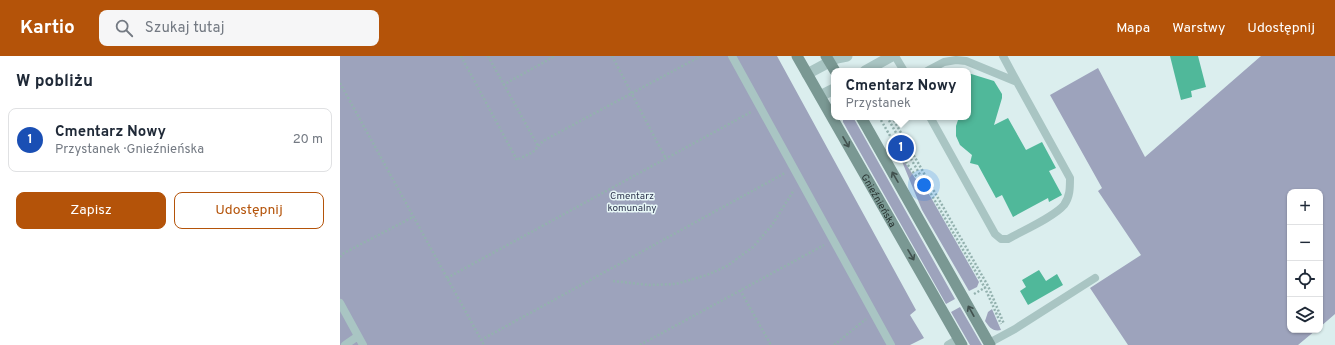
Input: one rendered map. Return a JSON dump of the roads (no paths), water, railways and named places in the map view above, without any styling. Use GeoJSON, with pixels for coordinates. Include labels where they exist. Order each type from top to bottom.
{"type":"FeatureCollection","features":[{"type":"Feature","properties":{"kind":"main road","name":"Gnieźnieńska"},"geometry":{"type":"LineString","coordinates":[[797,56],[831,115]]}},
{"type":"Feature","properties":{"kind":"main road","name":"Gnieźnieńska"},"geometry":{"type":"LineString","coordinates":[[834,120],[960,342]]}},
{"type":"Feature","properties":{"kind":"main road"},"geometry":{"type":"LineString","coordinates":[[863,120],[990,344]]}},
{"type":"Feature","properties":{"kind":"street"},"geometry":{"type":"LineString","coordinates":[[807,74],[837,58],[847,56]]}},
{"type":"Feature","properties":{"kind":"street"},"geometry":{"type":"LineString","coordinates":[[871,68],[894,56]]}},
{"type":"Feature","properties":{"kind":"street"},"geometry":{"type":"LineString","coordinates":[[820,96],[831,90]]}},
{"type":"Feature","properties":{"kind":"lane"},"geometry":{"type":"LineString","coordinates":[[732,56],[891,345]]}},
{"type":"Feature","properties":{"kind":"lane"},"geometry":{"type":"LineString","coordinates":[[894,56],[902,68]]}},
{"type":"Feature","properties":{"kind":"lane"},"geometry":{"type":"LineString","coordinates":[[932,120],[995,234],[1001,239],[1008,239],[1056,213],[1065,204],[1070,192],[1070,178],[1003,56]]}},
{"type":"Feature","properties":{"kind":"lane"},"geometry":{"type":"LineString","coordinates":[[933,68],[944,62],[956,60],[966,61],[1017,82]]}},
{"type":"Feature","properties":{"kind":"lane"},"geometry":{"type":"LineString","coordinates":[[990,344],[1006,331],[1095,278]]}},
{"type":"Feature","properties":{"kind":"lane"},"geometry":{"type":"LineString","coordinates":[[340,303],[363,345]]}},
{"type":"Feature","properties":{"kind":"lane"},"geometry":{"type":"LineString","coordinates":[[345,345],[358,336]]}},
{"type":"Feature","properties":{"kind":"lane"},"geometry":{"type":"LineString","coordinates":[[948,345],[960,342]]}},
{"type":"Feature","properties":{"kind":"place","name":"Cmentarz Nowy"},"geometry":{"type":"Point","coordinates":[901,148]}},
{"type":"Feature","properties":{"kind":"park label","name":"Cmentarz komunalny"},"geometry":{"type":"Point","coordinates":[632,200]}}]}
